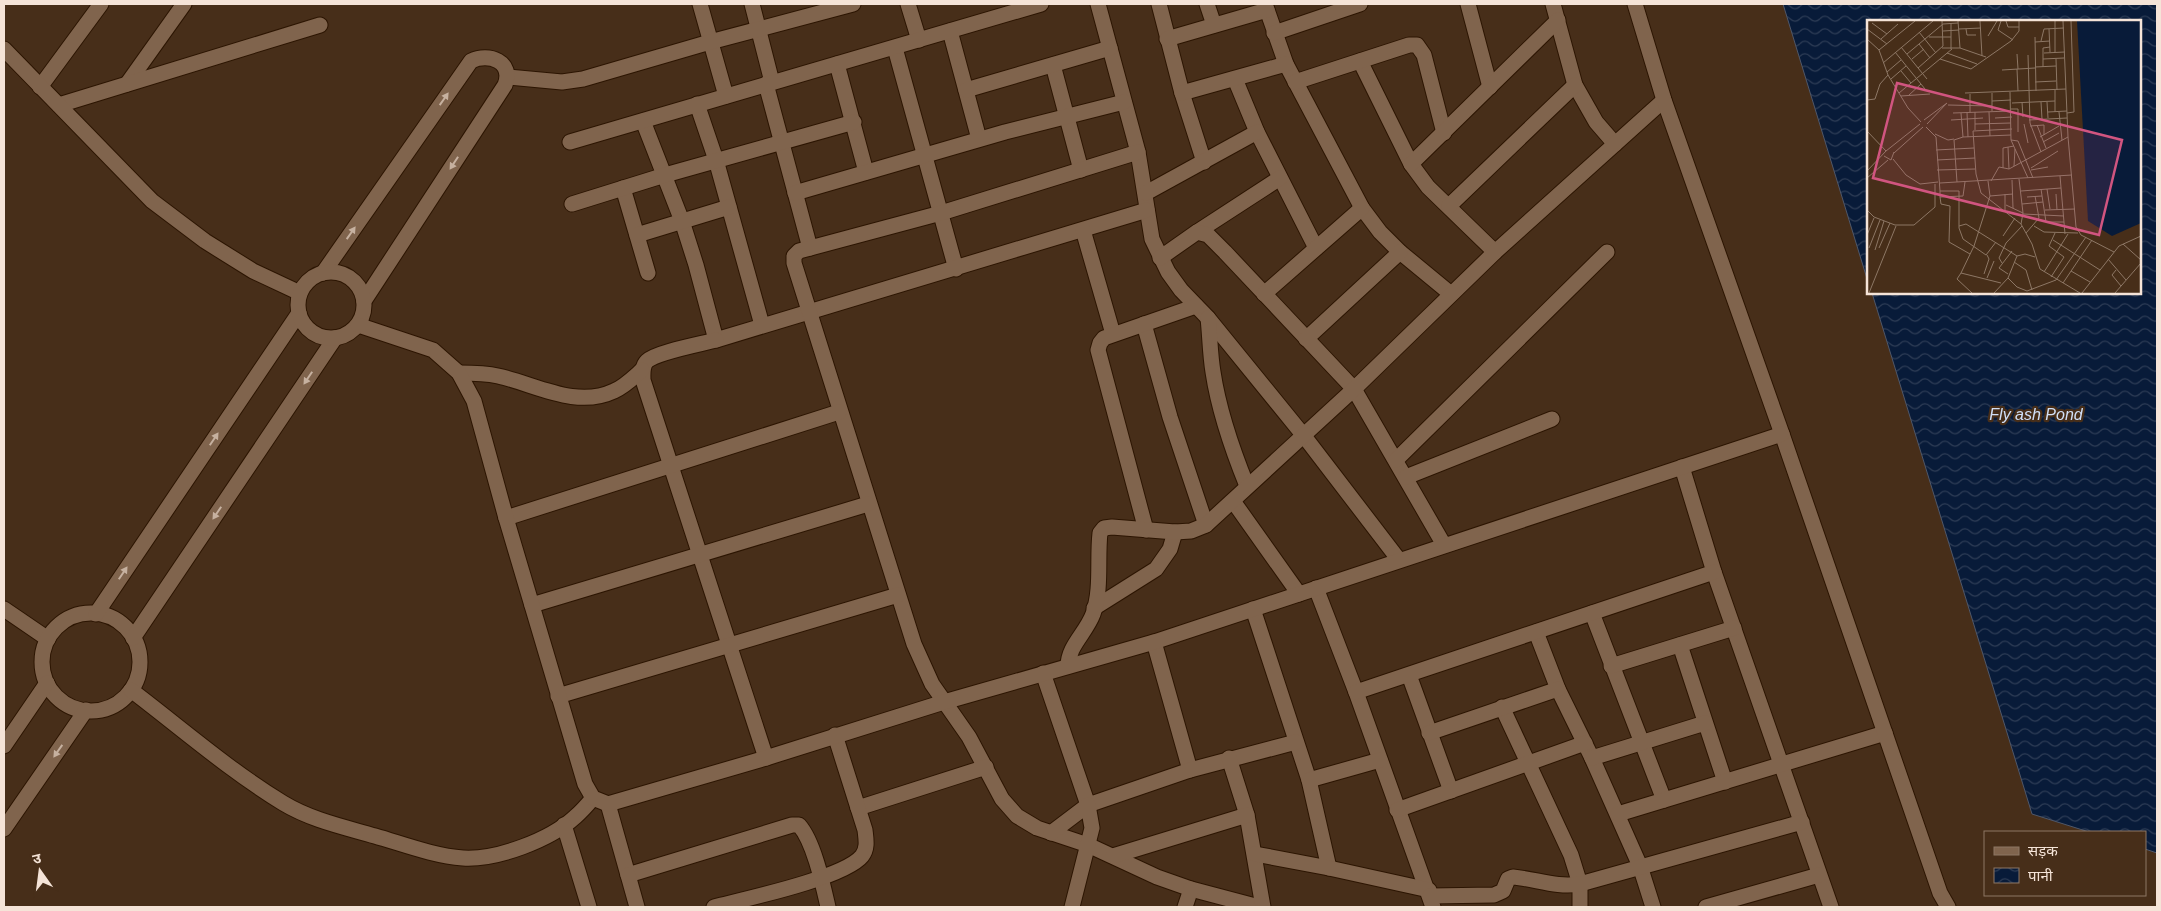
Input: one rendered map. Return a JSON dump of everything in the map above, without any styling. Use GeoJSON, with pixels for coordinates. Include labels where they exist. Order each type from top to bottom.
{"type":"FeatureCollection","features":[{"type":"Feature","properties":{"kind":"street"},"geometry":{"type":"LineString","coordinates":[[40,87],[101,4]]}},
{"type":"Feature","properties":{"kind":"street"},"geometry":{"type":"LineString","coordinates":[[127,84],[184,4]]}},
{"type":"Feature","properties":{"kind":"street"},"geometry":{"type":"LineString","coordinates":[[700,4],[726,96]]}},
{"type":"Feature","properties":{"kind":"street"},"geometry":{"type":"LineString","coordinates":[[752,4],[781,142],[810,248]]}},
{"type":"Feature","properties":{"kind":"street"},"geometry":{"type":"LineString","coordinates":[[508,78],[562,82],[583,79],[758,29],[825,7],[853,4]]}},
{"type":"Feature","properties":{"kind":"street"},"geometry":{"type":"LineString","coordinates":[[908,4],[919,40]]}},
{"type":"Feature","properties":{"kind":"street"},"geometry":{"type":"LineString","coordinates":[[570,142],[1040,4]]}},
{"type":"Feature","properties":{"kind":"street"},"geometry":{"type":"LineString","coordinates":[[1098,4],[1138,152],[1152,239],[1160,258],[1168,272],[1304,436],[1399,560]]}},
{"type":"Feature","properties":{"kind":"street"},"geometry":{"type":"LineString","coordinates":[[1159,4],[1182,93],[1204,162]]}},
{"type":"Feature","properties":{"kind":"street"},"geometry":{"type":"LineString","coordinates":[[1207,4],[1214,25]]}},
{"type":"Feature","properties":{"kind":"street"},"geometry":{"type":"LineString","coordinates":[[1274,33],[1360,4]]}},
{"type":"Feature","properties":{"kind":"street"},"geometry":{"type":"LineString","coordinates":[[1468,4],[1490,87]]}},
{"type":"Feature","properties":{"kind":"street"},"geometry":{"type":"LineString","coordinates":[[1553,4],[1575,85],[1596,122],[1615,144]]}},
{"type":"Feature","properties":{"kind":"street"},"geometry":{"type":"LineString","coordinates":[[1636,4],[1664,100],[1782,434],[1940,893],[1948,907]]}},
{"type":"Feature","properties":{"kind":"street"},"geometry":{"type":"LineString","coordinates":[[1167,39],[1266,7],[1286,64],[1362,208],[1380,232],[1400,252],[1451,294]]}},
{"type":"Feature","properties":{"kind":"street"},"geometry":{"type":"LineString","coordinates":[[1411,164],[1558,20]]}},
{"type":"Feature","properties":{"kind":"street"},"geometry":{"type":"LineString","coordinates":[[59,105],[320,25]]}},
{"type":"Feature","properties":{"kind":"street"},"geometry":{"type":"LineString","coordinates":[[950,31],[978,139]]}},
{"type":"Feature","properties":{"kind":"street"},"geometry":{"type":"LineString","coordinates":[[1295,82],[1409,44],[1417,45],[1421,48],[1444,133]]}},
{"type":"Feature","properties":{"kind":"street"},"geometry":{"type":"LineString","coordinates":[[895,48],[956,269]]}},
{"type":"Feature","properties":{"kind":"street"},"geometry":{"type":"LineString","coordinates":[[966,90],[1110,48]]}},
{"type":"Feature","properties":{"kind":"street"},"geometry":{"type":"LineString","coordinates":[[4,49],[152,201],[205,240],[254,271],[300,293]]}},
{"type":"Feature","properties":{"kind":"street"},"geometry":{"type":"LineString","coordinates":[[323,272],[471,61],[479,57],[489,57],[497,60],[504,66],[508,78],[505,85],[364,301]]}},
{"type":"Feature","properties":{"kind":"street"},"geometry":{"type":"LineString","coordinates":[[1360,61],[1411,164],[1428,187],[1495,252]]}},
{"type":"Feature","properties":{"kind":"street"},"geometry":{"type":"LineString","coordinates":[[837,64],[866,172]]}},
{"type":"Feature","properties":{"kind":"street"},"geometry":{"type":"LineString","coordinates":[[1182,93],[1286,64]]}},
{"type":"Feature","properties":{"kind":"street"},"geometry":{"type":"LineString","coordinates":[[1053,65],[1081,170]]}},
{"type":"Feature","properties":{"kind":"street"},"geometry":{"type":"LineString","coordinates":[[1235,79],[1257,132],[1316,248]]}},
{"type":"Feature","properties":{"kind":"street"},"geometry":{"type":"LineString","coordinates":[[1449,206],[1575,85]]}},
{"type":"Feature","properties":{"kind":"street"},"geometry":{"type":"LineString","coordinates":[[1068,666],[1069,655],[1085,630],[1094,608],[1100,533],[1104,528],[1175,532],[1191,531],[1206,525],[1354,389],[1495,252],[1664,100]]}},
{"type":"Feature","properties":{"kind":"street"},"geometry":{"type":"LineString","coordinates":[[795,193],[978,139],[1124,102]]}},
{"type":"Feature","properties":{"kind":"street"},"geometry":{"type":"LineString","coordinates":[[697,104],[730,207],[762,325]]}},
{"type":"Feature","properties":{"kind":"street"},"geometry":{"type":"LineString","coordinates":[[643,120],[682,221],[716,340]]}},
{"type":"Feature","properties":{"kind":"street"},"geometry":{"type":"LineString","coordinates":[[572,204],[716,160],[854,122]]}},
{"type":"Feature","properties":{"kind":"street"},"geometry":{"type":"LineString","coordinates":[[1146,193],[1257,132]]}},
{"type":"Feature","properties":{"kind":"street"},"geometry":{"type":"LineString","coordinates":[[1138,152],[941,213],[799,251],[794,256],[794,263],[868,504],[914,644],[932,684],[986,766],[1002,799],[1017,816],[1037,828],[1088,845],[1191,889],[1259,907]]}},
{"type":"Feature","properties":{"kind":"street"},"geometry":{"type":"LineString","coordinates":[[1160,258],[1280,178]]}},
{"type":"Feature","properties":{"kind":"street"},"geometry":{"type":"LineString","coordinates":[[623,188],[648,273]]}},
{"type":"Feature","properties":{"kind":"street"},"geometry":{"type":"LineString","coordinates":[[637,235],[730,207]]}},
{"type":"Feature","properties":{"kind":"street"},"geometry":{"type":"LineString","coordinates":[[1264,294],[1362,208]]}},
{"type":"Feature","properties":{"kind":"street"},"geometry":{"type":"LineString","coordinates":[[459,373],[498,376],[563,396],[602,396],[616,390],[642,370],[646,362],[656,356],[956,269],[1147,210]]}},
{"type":"Feature","properties":{"kind":"street"},"geometry":{"type":"LineString","coordinates":[[1083,230],[1113,334]]}},
{"type":"Feature","properties":{"kind":"street"},"geometry":{"type":"LineString","coordinates":[[1197,232],[1208,235],[1354,389],[1444,546]]}},
{"type":"Feature","properties":{"kind":"street"},"geometry":{"type":"LineString","coordinates":[[1306,339],[1400,252]]}},
{"type":"Feature","properties":{"kind":"street"},"geometry":{"type":"LineString","coordinates":[[1396,460],[1607,252]]}},
{"type":"Feature","properties":{"kind":"street"},"geometry":{"type":"LineString","coordinates":[[333,271],[344,274],[353,279],[364,301],[364,309],[358,325],[352,331],[335,338],[318,335],[310,331],[303,323],[299,313],[300,293],[305,284],[323,272],[333,271]]}},
{"type":"Feature","properties":{"kind":"street"},"geometry":{"type":"LineString","coordinates":[[1146,530],[1098,350],[1104,338],[1196,306]]}},
{"type":"Feature","properties":{"kind":"street"},"geometry":{"type":"LineString","coordinates":[[96,614],[299,313]]}},
{"type":"Feature","properties":{"kind":"street"},"geometry":{"type":"LineString","coordinates":[[1208,318],[1213,372],[1222,413],[1232,448],[1247,486]]}},
{"type":"Feature","properties":{"kind":"street"},"geometry":{"type":"LineString","coordinates":[[1144,324],[1170,417],[1206,525]]}},
{"type":"Feature","properties":{"kind":"street"},"geometry":{"type":"LineString","coordinates":[[358,325],[433,350],[459,373],[474,401],[506,518],[585,784],[593,798],[608,804],[766,758],[944,702],[1154,642],[1782,434]]}},
{"type":"Feature","properties":{"kind":"street"},"geometry":{"type":"LineString","coordinates":[[133,638],[335,338]]}},
{"type":"Feature","properties":{"kind":"street"},"geometry":{"type":"LineString","coordinates":[[642,370],[643,380],[766,758]]}},
{"type":"Feature","properties":{"kind":"street"},"geometry":{"type":"LineString","coordinates":[[506,518],[840,412]]}},
{"type":"Feature","properties":{"kind":"street"},"geometry":{"type":"LineString","coordinates":[[1406,477],[1552,419]]}},
{"type":"Feature","properties":{"kind":"street"},"geometry":{"type":"LineString","coordinates":[[1682,467],[1714,572],[1831,907]]}},
{"type":"Feature","properties":{"kind":"street"},"geometry":{"type":"LineString","coordinates":[[1233,501],[1298,594]]}},
{"type":"Feature","properties":{"kind":"street"},"geometry":{"type":"LineString","coordinates":[[532,605],[868,504]]}},
{"type":"Feature","properties":{"kind":"street"},"geometry":{"type":"LineString","coordinates":[[1094,608],[1156,569],[1170,550],[1175,532]]}},
{"type":"Feature","properties":{"kind":"street"},"geometry":{"type":"LineString","coordinates":[[1356,692],[1714,572]]}},
{"type":"Feature","properties":{"kind":"street"},"geometry":{"type":"LineString","coordinates":[[1316,588],[1431,898]]}},
{"type":"Feature","properties":{"kind":"street"},"geometry":{"type":"LineString","coordinates":[[558,696],[898,595]]}},
{"type":"Feature","properties":{"kind":"street"},"geometry":{"type":"LineString","coordinates":[[4,609],[48,639]]}},
{"type":"Feature","properties":{"kind":"street"},"geometry":{"type":"LineString","coordinates":[[1252,609],[1308,780],[1328,868]]}},
{"type":"Feature","properties":{"kind":"street"},"geometry":{"type":"LineString","coordinates":[[1592,613],[1664,800]]}},
{"type":"Feature","properties":{"kind":"street"},"geometry":{"type":"LineString","coordinates":[[96,614],[118,621],[133,638],[140,659],[138,675],[131,690],[116,704],[96,711],[67,704],[52,691],[43,672],[42,660],[48,639],[64,622],[74,617],[96,614]]}},
{"type":"Feature","properties":{"kind":"street"},"geometry":{"type":"LineString","coordinates":[[1611,666],[1734,628]]}},
{"type":"Feature","properties":{"kind":"street"},"geometry":{"type":"LineString","coordinates":[[1536,632],[1558,689],[1618,814],[1640,866],[1653,907]]}},
{"type":"Feature","properties":{"kind":"street"},"geometry":{"type":"LineString","coordinates":[[1154,642],[1190,770]]}},
{"type":"Feature","properties":{"kind":"street"},"geometry":{"type":"LineString","coordinates":[[1680,644],[1725,782]]}},
{"type":"Feature","properties":{"kind":"street"},"geometry":{"type":"LineString","coordinates":[[1043,673],[1088,805],[1092,828],[1072,907]]}},
{"type":"Feature","properties":{"kind":"street"},"geometry":{"type":"LineString","coordinates":[[1409,675],[1451,791]]}},
{"type":"Feature","properties":{"kind":"street"},"geometry":{"type":"LineString","coordinates":[[4,746],[47,683]]}},
{"type":"Feature","properties":{"kind":"street"},"geometry":{"type":"LineString","coordinates":[[1429,733],[1558,689]]}},
{"type":"Feature","properties":{"kind":"street"},"geometry":{"type":"LineString","coordinates":[[131,690],[252,783],[284,804],[316,820],[434,853],[463,858],[486,857],[515,849],[546,836],[564,825],[575,817],[593,798]]}},
{"type":"Feature","properties":{"kind":"street"},"geometry":{"type":"LineString","coordinates":[[1502,707],[1571,855],[1580,884],[1580,907]]}},
{"type":"Feature","properties":{"kind":"street"},"geometry":{"type":"LineString","coordinates":[[4,829],[86,710]]}},
{"type":"Feature","properties":{"kind":"street"},"geometry":{"type":"LineString","coordinates":[[1592,758],[1706,723]]}},
{"type":"Feature","properties":{"kind":"street"},"geometry":{"type":"LineString","coordinates":[[1618,814],[1885,733]]}},
{"type":"Feature","properties":{"kind":"street"},"geometry":{"type":"LineString","coordinates":[[714,907],[821,878],[850,866],[862,856],[867,845],[866,830],[835,735]]}},
{"type":"Feature","properties":{"kind":"street"},"geometry":{"type":"LineString","coordinates":[[1051,833],[1088,805],[1228,758],[1296,742]]}},
{"type":"Feature","properties":{"kind":"street"},"geometry":{"type":"LineString","coordinates":[[1397,810],[1585,742]]}},
{"type":"Feature","properties":{"kind":"street"},"geometry":{"type":"LineString","coordinates":[[1228,758],[1247,815],[1263,907]]}},
{"type":"Feature","properties":{"kind":"street"},"geometry":{"type":"LineString","coordinates":[[1308,780],[1380,760]]}},
{"type":"Feature","properties":{"kind":"street"},"geometry":{"type":"LineString","coordinates":[[858,808],[986,766]]}},
{"type":"Feature","properties":{"kind":"street"},"geometry":{"type":"LineString","coordinates":[[608,804],[637,907]]}},
{"type":"Feature","properties":{"kind":"street"},"geometry":{"type":"LineString","coordinates":[[1113,856],[1247,815]]}},
{"type":"Feature","properties":{"kind":"street"},"geometry":{"type":"LineString","coordinates":[[1255,854],[1328,868],[1431,898],[1479,901],[1503,891],[1508,879],[1513,878],[1569,886],[1580,884],[1802,822]]}},
{"type":"Feature","properties":{"kind":"street"},"geometry":{"type":"LineString","coordinates":[[564,825],[589,907]]}},
{"type":"Feature","properties":{"kind":"street"},"geometry":{"type":"LineString","coordinates":[[628,875],[792,825],[799,825],[804,832],[821,878],[828,907]]}},
{"type":"Feature","properties":{"kind":"street"},"geometry":{"type":"LineString","coordinates":[[1706,907],[1819,875]]}},
{"type":"Feature","properties":{"kind":"street"},"geometry":{"type":"LineString","coordinates":[[1185,907],[1191,889]]}},
{"type":"Feature","properties":{"kind":"water","name":"Fly ash Pond"},"geometry":{"type":"Polygon","coordinates":[[[1783,4],[2157,4],[2157,853],[2146,849],[2146,831],[2086,831],[2032,814],[1872,294],[2141,294],[2141,20],[1867,20],[1867,279],[1783,4]]]}}]}
